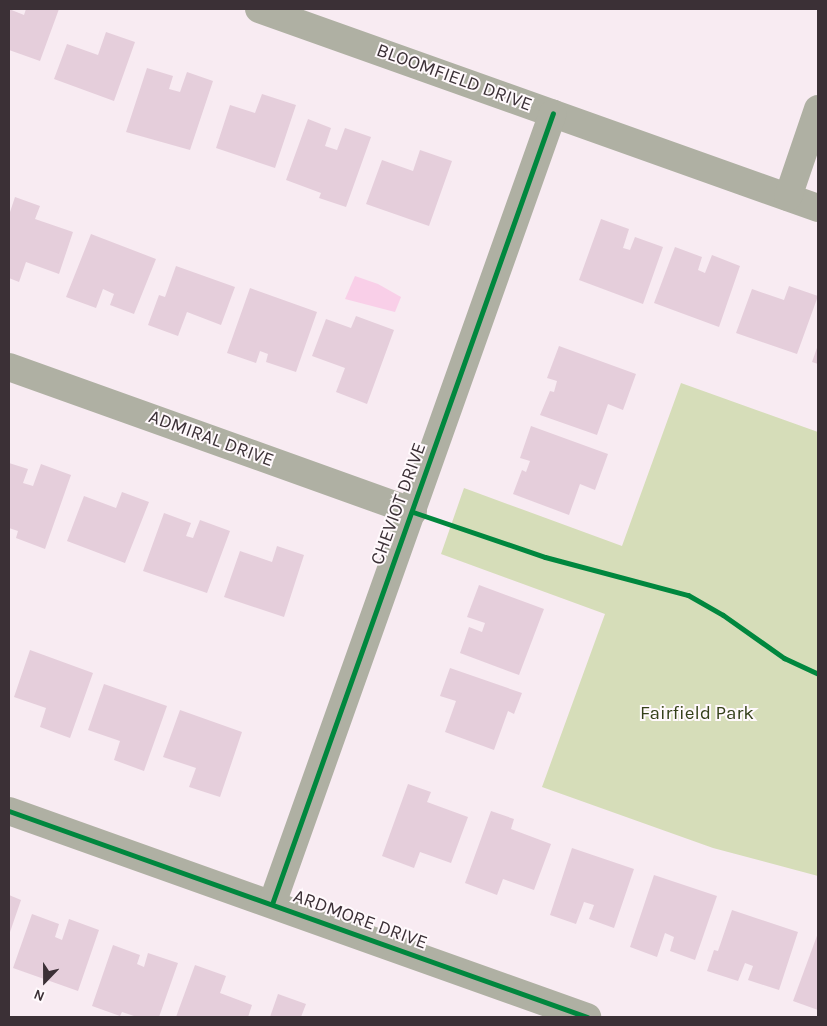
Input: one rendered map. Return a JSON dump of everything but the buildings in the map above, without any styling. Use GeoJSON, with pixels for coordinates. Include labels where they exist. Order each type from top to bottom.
{"type":"FeatureCollection","features":[{"type":"Feature","properties":{"kind":"street","name":"BLOOMFIELD DRIVE"},"geometry":{"type":"LineString","coordinates":[[259,9],[329,20],[553,113],[818,208]]}},
{"type":"Feature","properties":{"kind":"street"},"geometry":{"type":"LineString","coordinates":[[788,197],[818,109]]}},
{"type":"Feature","properties":{"kind":"street","name":"CHEVIOT DRIVE"},"geometry":{"type":"LineString","coordinates":[[272,904],[413,512],[553,113]]}},
{"type":"Feature","properties":{"kind":"street","name":"ADMIRAL DRIVE"},"geometry":{"type":"LineString","coordinates":[[9,367],[413,512]]}},
{"type":"Feature","properties":{"kind":"street","name":"ARDMORE DRIVE"},"geometry":{"type":"LineString","coordinates":[[9,811],[587,1017]]}},
{"type":"Feature","properties":{"kind":"green space","name":"Fairfield Park"},"geometry":{"type":"Polygon","coordinates":[[[681,383],[818,432],[818,876],[713,848],[542,787],[605,614],[441,554],[464,488],[622,546],[681,383]]]}},
{"type":"Feature","properties":{"kind":"shaded area"},"geometry":{"type":"Polygon","coordinates":[[[355,276],[378,284],[401,297],[395,312],[345,299],[355,276]]]}},
{"type":"Feature","properties":{"kind":"cycle path"},"geometry":{"type":"LineString","coordinates":[[272,904],[553,113]]}},
{"type":"Feature","properties":{"kind":"cycle path"},"geometry":{"type":"LineString","coordinates":[[413,512],[545,557],[688,595],[723,615],[784,658],[818,674]]}},
{"type":"Feature","properties":{"kind":"cycle path"},"geometry":{"type":"LineString","coordinates":[[9,811],[587,1017]]}}]}
